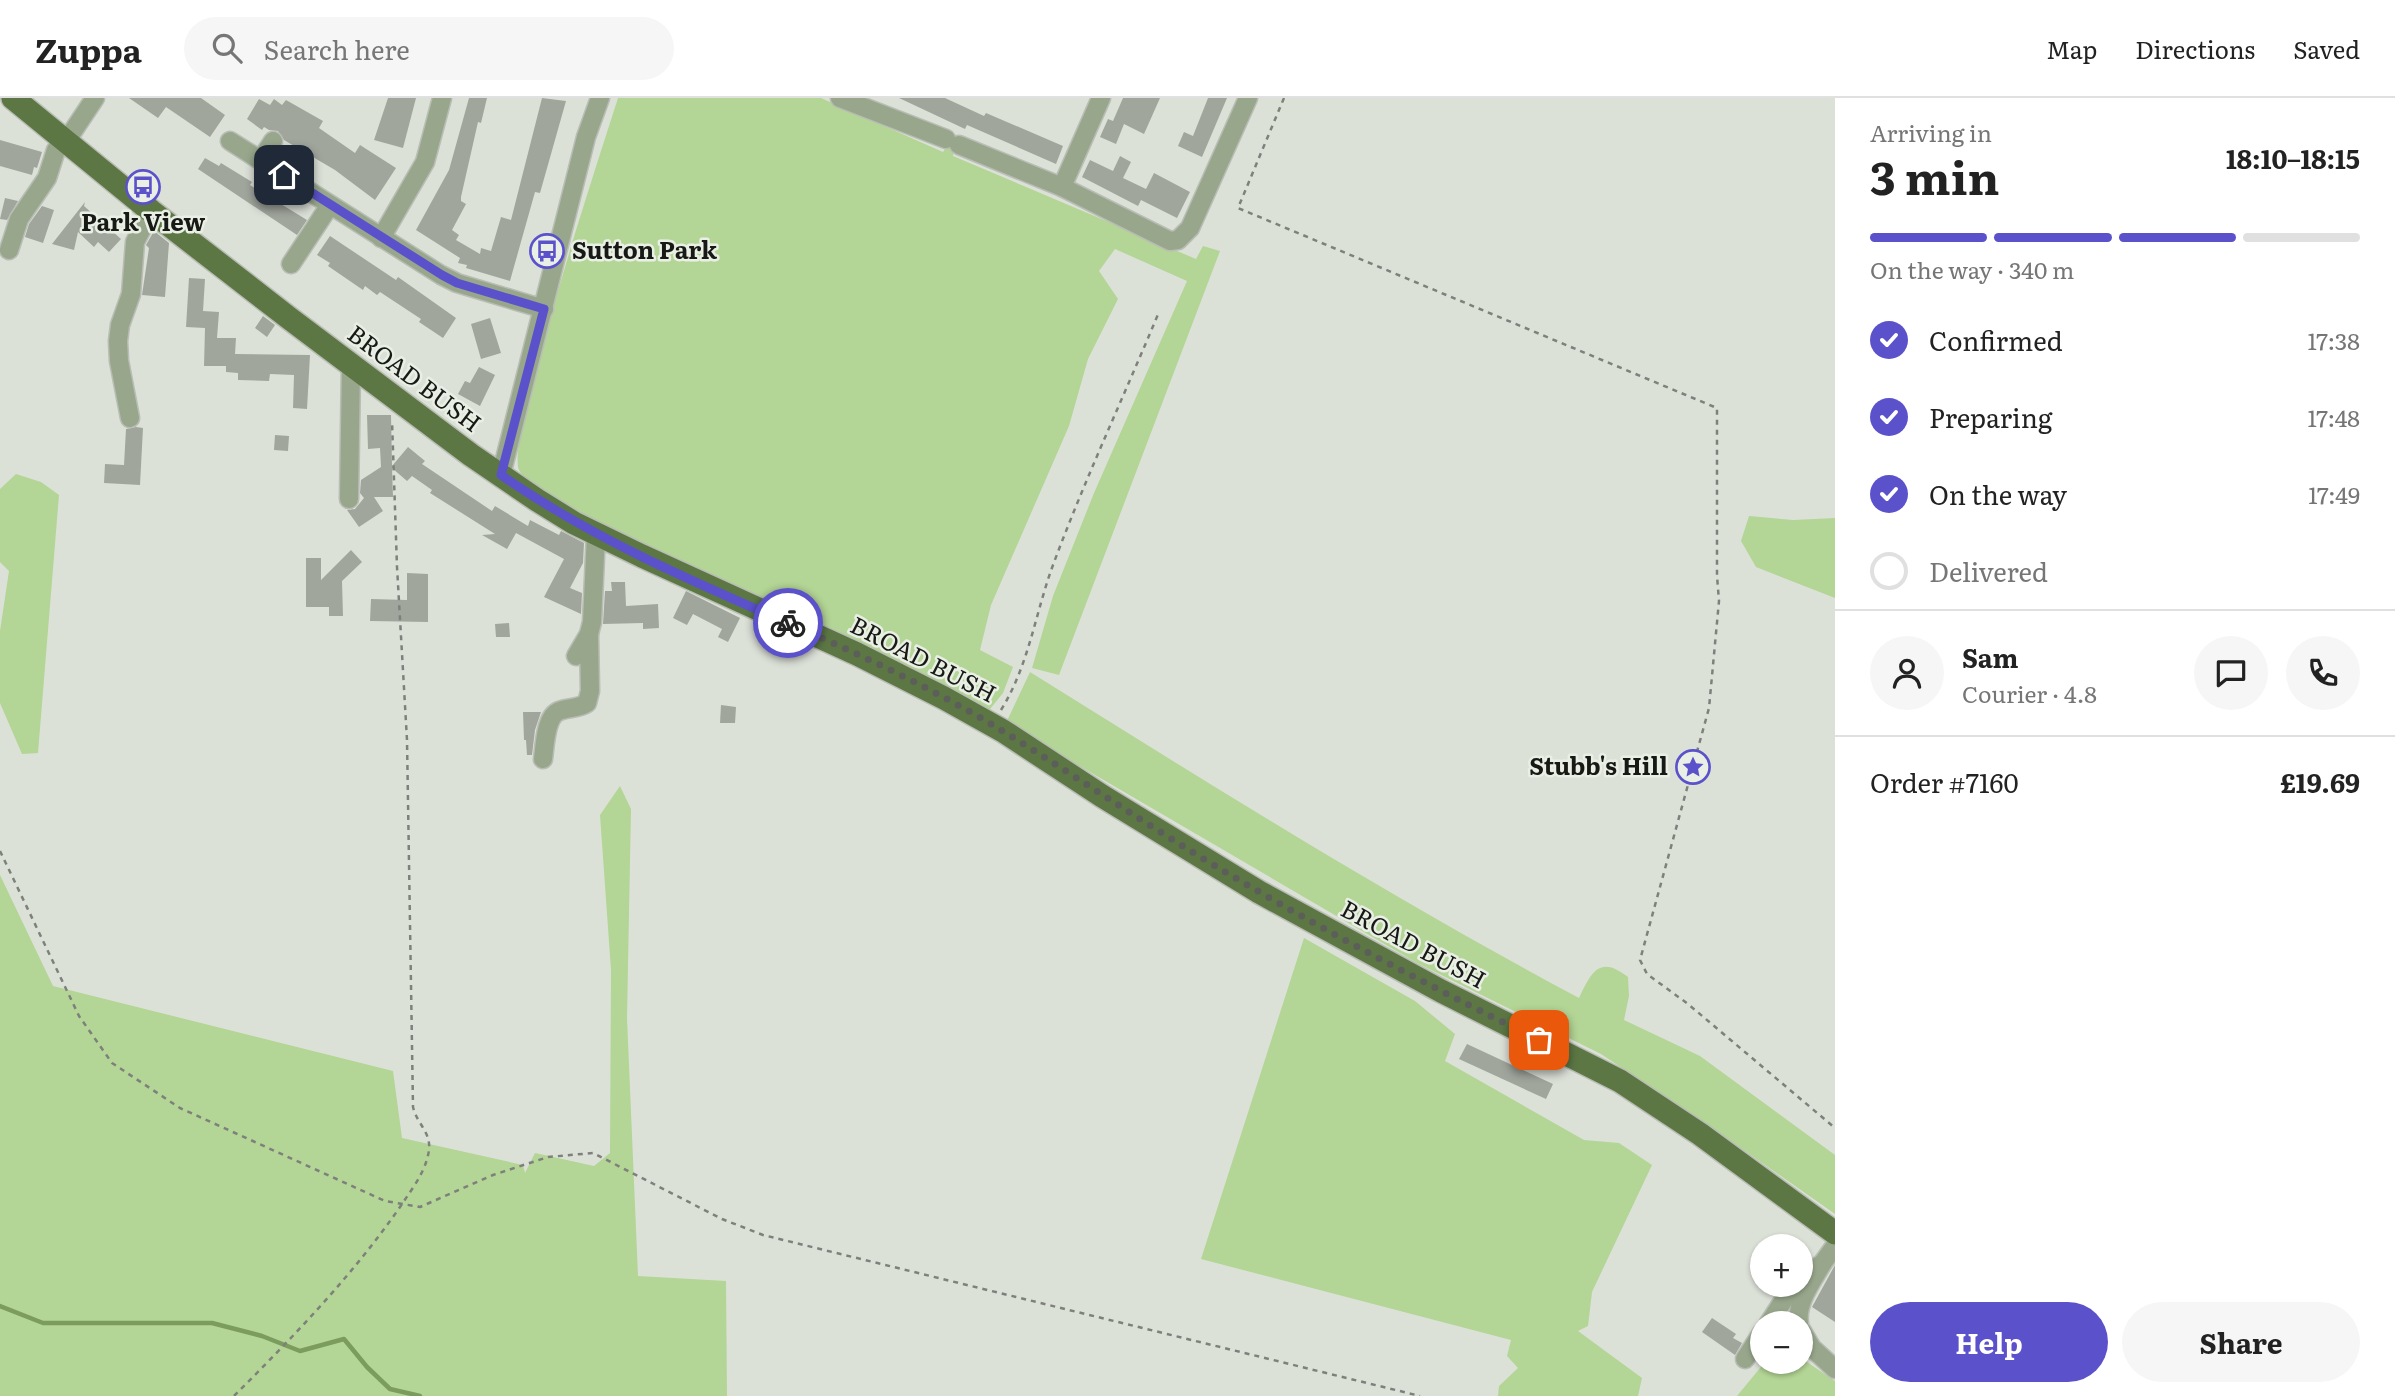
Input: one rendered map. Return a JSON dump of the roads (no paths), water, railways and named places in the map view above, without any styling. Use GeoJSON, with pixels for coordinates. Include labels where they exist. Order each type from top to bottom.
{"type":"FeatureCollection","features":[{"type":"Feature","properties":{"kind":"main road","name":"BROAD BUSH"},"geometry":{"type":"LineString","coordinates":[[13,98],[151,211],[351,365],[537,500],[596,534],[857,654],[992,725],[1114,804],[1259,891],[1441,991],[1620,1081],[1700,1134],[1835,1233]]}},
{"type":"Feature","properties":{"kind":"street"},"geometry":{"type":"LineString","coordinates":[[9,250],[19,219],[47,178],[56,150],[95,98]]}},
{"type":"Feature","properties":{"kind":"street"},"geometry":{"type":"LineString","coordinates":[[381,238],[425,162],[442,98]]}},
{"type":"Feature","properties":{"kind":"street"},"geometry":{"type":"LineString","coordinates":[[501,475],[586,137],[600,98]]}},
{"type":"Feature","properties":{"kind":"street"},"geometry":{"type":"LineString","coordinates":[[840,98],[1062,187],[1170,241],[1178,240],[1190,229],[1248,98]]}},
{"type":"Feature","properties":{"kind":"street"},"geometry":{"type":"LineString","coordinates":[[1062,187],[1101,98]]}},
{"type":"Feature","properties":{"kind":"street"},"geometry":{"type":"LineString","coordinates":[[230,141],[381,238],[457,283],[544,309]]}},
{"type":"Feature","properties":{"kind":"street"},"geometry":{"type":"LineString","coordinates":[[261,160],[273,141]]}},
{"type":"Feature","properties":{"kind":"street"},"geometry":{"type":"LineString","coordinates":[[291,264],[330,205]]}},
{"type":"Feature","properties":{"kind":"street"},"geometry":{"type":"LineString","coordinates":[[130,418],[118,341],[120,325],[131,294],[135,242],[151,211]]}},
{"type":"Feature","properties":{"kind":"street"},"geometry":{"type":"LineString","coordinates":[[349,499],[351,365]]}},
{"type":"Feature","properties":{"kind":"street"},"geometry":{"type":"LineString","coordinates":[[543,759],[548,728],[553,716],[558,711],[587,703],[590,691],[589,634],[592,622],[596,534]]}},
{"type":"Feature","properties":{"kind":"street"},"geometry":{"type":"LineString","coordinates":[[576,656],[589,634]]}},
{"type":"Feature","properties":{"kind":"street"},"geometry":{"type":"LineString","coordinates":[[1799,1311],[1822,1264],[1835,1246]]}},
{"type":"Feature","properties":{"kind":"street"},"geometry":{"type":"LineString","coordinates":[[1813,1270],[1822,1264]]}},
{"type":"Feature","properties":{"kind":"street"},"geometry":{"type":"LineString","coordinates":[[1813,1350],[1835,1369]]}},
{"type":"Feature","properties":{"kind":"street"},"geometry":{"type":"LineString","coordinates":[[1745,1359],[1750,1351]]}},
{"type":"Feature","properties":{"kind":"waterway"},"geometry":{"type":"LineString","coordinates":[[0,1306],[43,1323],[212,1323],[262,1336],[300,1351],[344,1339],[390,1389],[420,1396]]}},
{"type":"Feature","properties":{"kind":"place","name":"Park View"},"geometry":{"type":"Point","coordinates":[143,187]}},
{"type":"Feature","properties":{"kind":"place","name":"Sutton Park"},"geometry":{"type":"Point","coordinates":[547,251]}},
{"type":"Feature","properties":{"kind":"place","name":"Stubb's Hill"},"geometry":{"type":"Point","coordinates":[1693,767]}}]}
